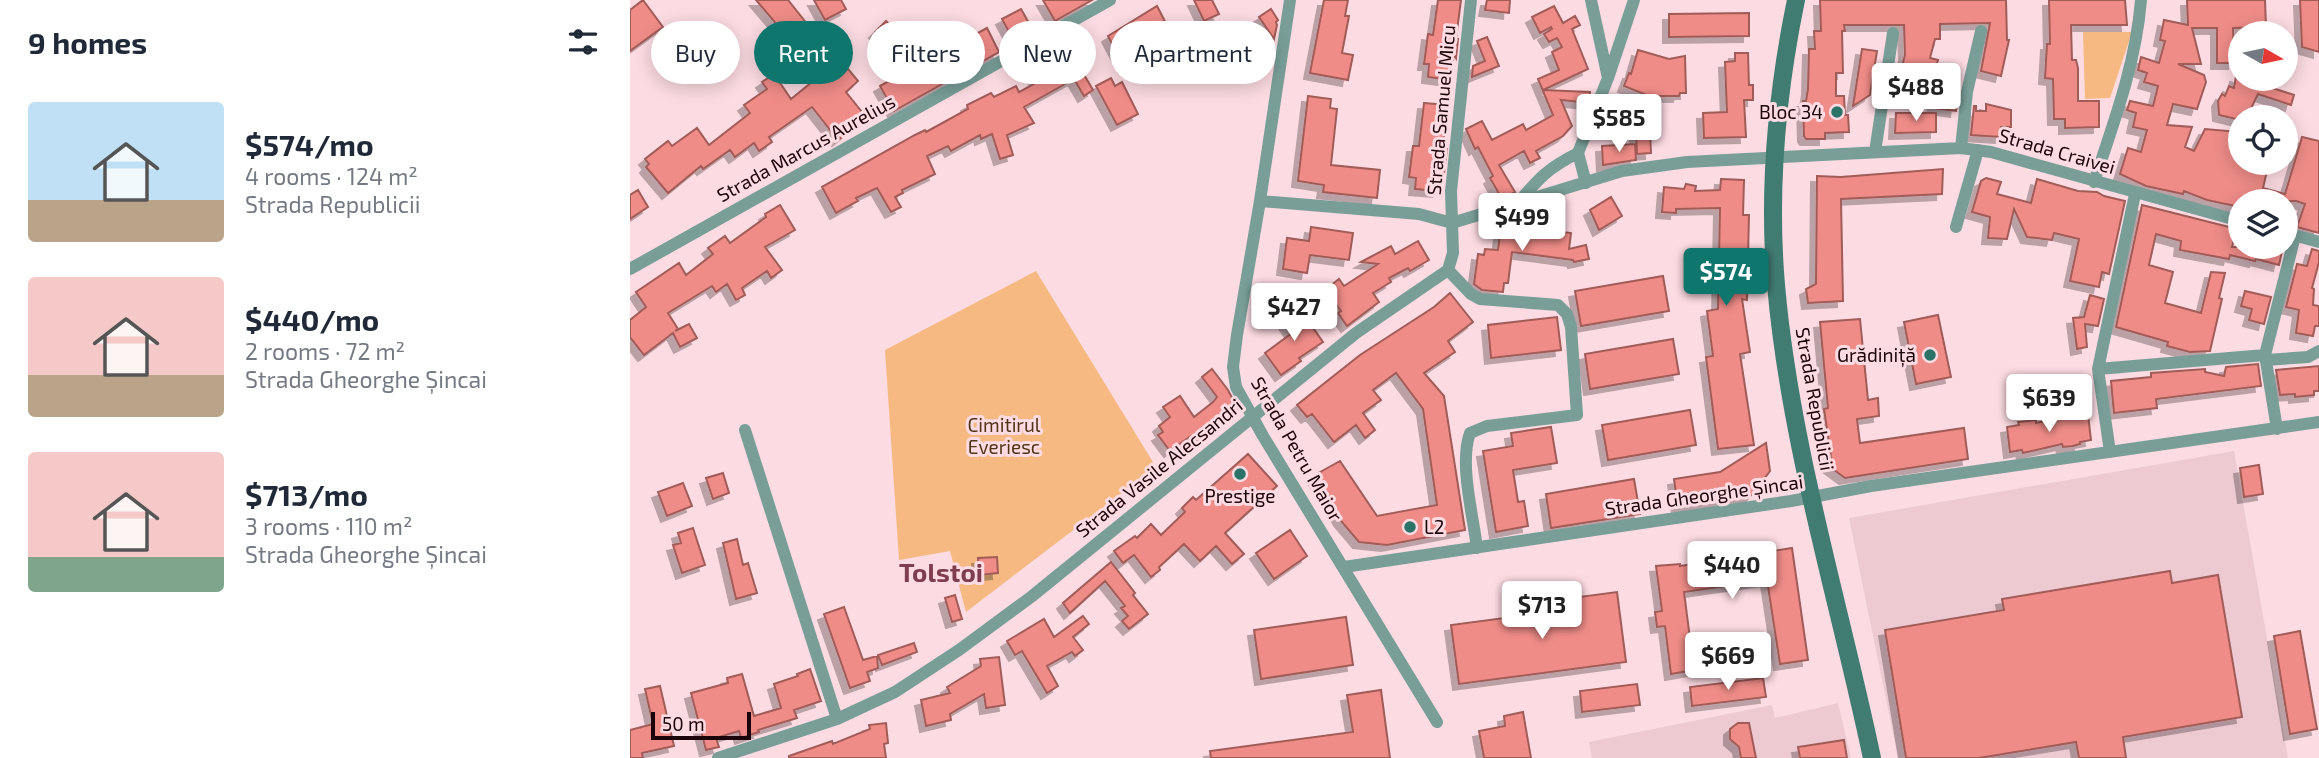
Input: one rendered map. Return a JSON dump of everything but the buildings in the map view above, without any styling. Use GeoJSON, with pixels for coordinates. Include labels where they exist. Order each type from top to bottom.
{"type":"FeatureCollection","features":[{"type":"Feature","properties":{"kind":"main road","name":"Strada Republicii"},"geometry":{"type":"LineString","coordinates":[[1796,0],[1784,68],[1775,156],[1774,244],[1781,334],[1799,441],[1872,758]]}},
{"type":"Feature","properties":{"kind":"street","name":"Strada Marcus Aurelius"},"geometry":{"type":"LineString","coordinates":[[630,269],[1110,0]]}},
{"type":"Feature","properties":{"kind":"street","name":"Strada Petru Maior"},"geometry":{"type":"LineString","coordinates":[[1290,0],[1233,367],[1236,387],[1437,722]]}},
{"type":"Feature","properties":{"kind":"street","name":"Strada Samuel Micu"},"geometry":{"type":"LineString","coordinates":[[1452,223],[1451,191],[1471,0]]}},
{"type":"Feature","properties":{"kind":"street"},"geometry":{"type":"LineString","coordinates":[[1591,0],[1608,78]]}},
{"type":"Feature","properties":{"kind":"street"},"geometry":{"type":"LineString","coordinates":[[1586,183],[1578,153],[1608,78],[1634,0]]}},
{"type":"Feature","properties":{"kind":"street"},"geometry":{"type":"LineString","coordinates":[[2094,182],[2123,94],[2133,55],[2141,0]]}},
{"type":"Feature","properties":{"kind":"street"},"geometry":{"type":"LineString","coordinates":[[1961,148],[1967,92],[1981,31]]}},
{"type":"Feature","properties":{"kind":"street"},"geometry":{"type":"LineString","coordinates":[[1875,152],[1893,33]]}},
{"type":"Feature","properties":{"kind":"street","name":"Strada Craivei"},"geometry":{"type":"LineString","coordinates":[[1775,156],[1961,148],[1978,150],[2228,218]]}},
{"type":"Feature","properties":{"kind":"street"},"geometry":{"type":"LineString","coordinates":[[1956,227],[1978,150]]}},
{"type":"Feature","properties":{"kind":"street"},"geometry":{"type":"LineString","coordinates":[[1518,203],[1542,174],[1578,153]]}},
{"type":"Feature","properties":{"kind":"street"},"geometry":{"type":"LineString","coordinates":[[1260,201],[1419,214],[1452,223],[1622,171],[1687,162],[1775,156]]}},
{"type":"Feature","properties":{"kind":"street"},"geometry":{"type":"LineString","coordinates":[[2110,452],[2098,369],[2135,194]]}},
{"type":"Feature","properties":{"kind":"street"},"geometry":{"type":"LineString","coordinates":[[1452,223],[1453,253],[1448,270],[1471,294],[1480,299],[1558,305],[1567,314],[1571,327],[1577,415],[1487,426],[1470,433],[1466,444],[1467,473],[1478,548]]}},
{"type":"Feature","properties":{"kind":"street"},"geometry":{"type":"LineString","coordinates":[[2298,237],[2319,242]]}},
{"type":"Feature","properties":{"kind":"street"},"geometry":{"type":"LineString","coordinates":[[2277,429],[2265,357],[2285,259]]}},
{"type":"Feature","properties":{"kind":"street","name":"Strada Vasile Alecsandri"},"geometry":{"type":"LineString","coordinates":[[718,758],[837,719],[895,692],[959,650],[1031,597],[1356,333],[1448,270]]}},
{"type":"Feature","properties":{"kind":"street"},"geometry":{"type":"LineString","coordinates":[[2098,369],[2265,357],[2308,357],[2319,351]]}},
{"type":"Feature","properties":{"kind":"street","name":"Strada Gheorghe Șincai"},"geometry":{"type":"LineString","coordinates":[[1344,567],[1812,498],[1871,486],[2319,422]]}},
{"type":"Feature","properties":{"kind":"street"},"geometry":{"type":"LineString","coordinates":[[745,430],[837,719]]}},
{"type":"Feature","properties":{"kind":"shaded area"},"geometry":{"type":"Polygon","coordinates":[[[2234,451],[2288,758],[1898,758],[1849,518],[2234,451]]]}},
{"type":"Feature","properties":{"kind":"shaded area"},"geometry":{"type":"Polygon","coordinates":[[[1838,703],[1851,758],[1592,758],[1589,742],[1772,705],[1775,718],[1838,703]]]}},
{"type":"Feature","properties":{"kind":"green space"},"geometry":{"type":"Polygon","coordinates":[[[2083,32],[2132,32],[2110,98],[2085,99],[2083,32]]]}},
{"type":"Feature","properties":{"kind":"green space","name":"Cimitirul Everiesc"},"geometry":{"type":"Polygon","coordinates":[[[1036,271],[1156,467],[966,612],[950,551],[899,560],[885,350],[1036,271]]]}},
{"type":"Feature","properties":{"kind":"place","name":"Bloc 34"},"geometry":{"type":"Point","coordinates":[1837,112]}},
{"type":"Feature","properties":{"kind":"place","name":"Grădiniță"},"geometry":{"type":"Point","coordinates":[1930,355]}},
{"type":"Feature","properties":{"kind":"place","name":"Prestige"},"geometry":{"type":"Point","coordinates":[1240,474]}},
{"type":"Feature","properties":{"kind":"place","name":"L2"},"geometry":{"type":"Point","coordinates":[1410,527]}},
{"type":"Feature","properties":{"kind":"district","name":"Tolstoi"},"geometry":{"type":"Point","coordinates":[941,573]}}]}
